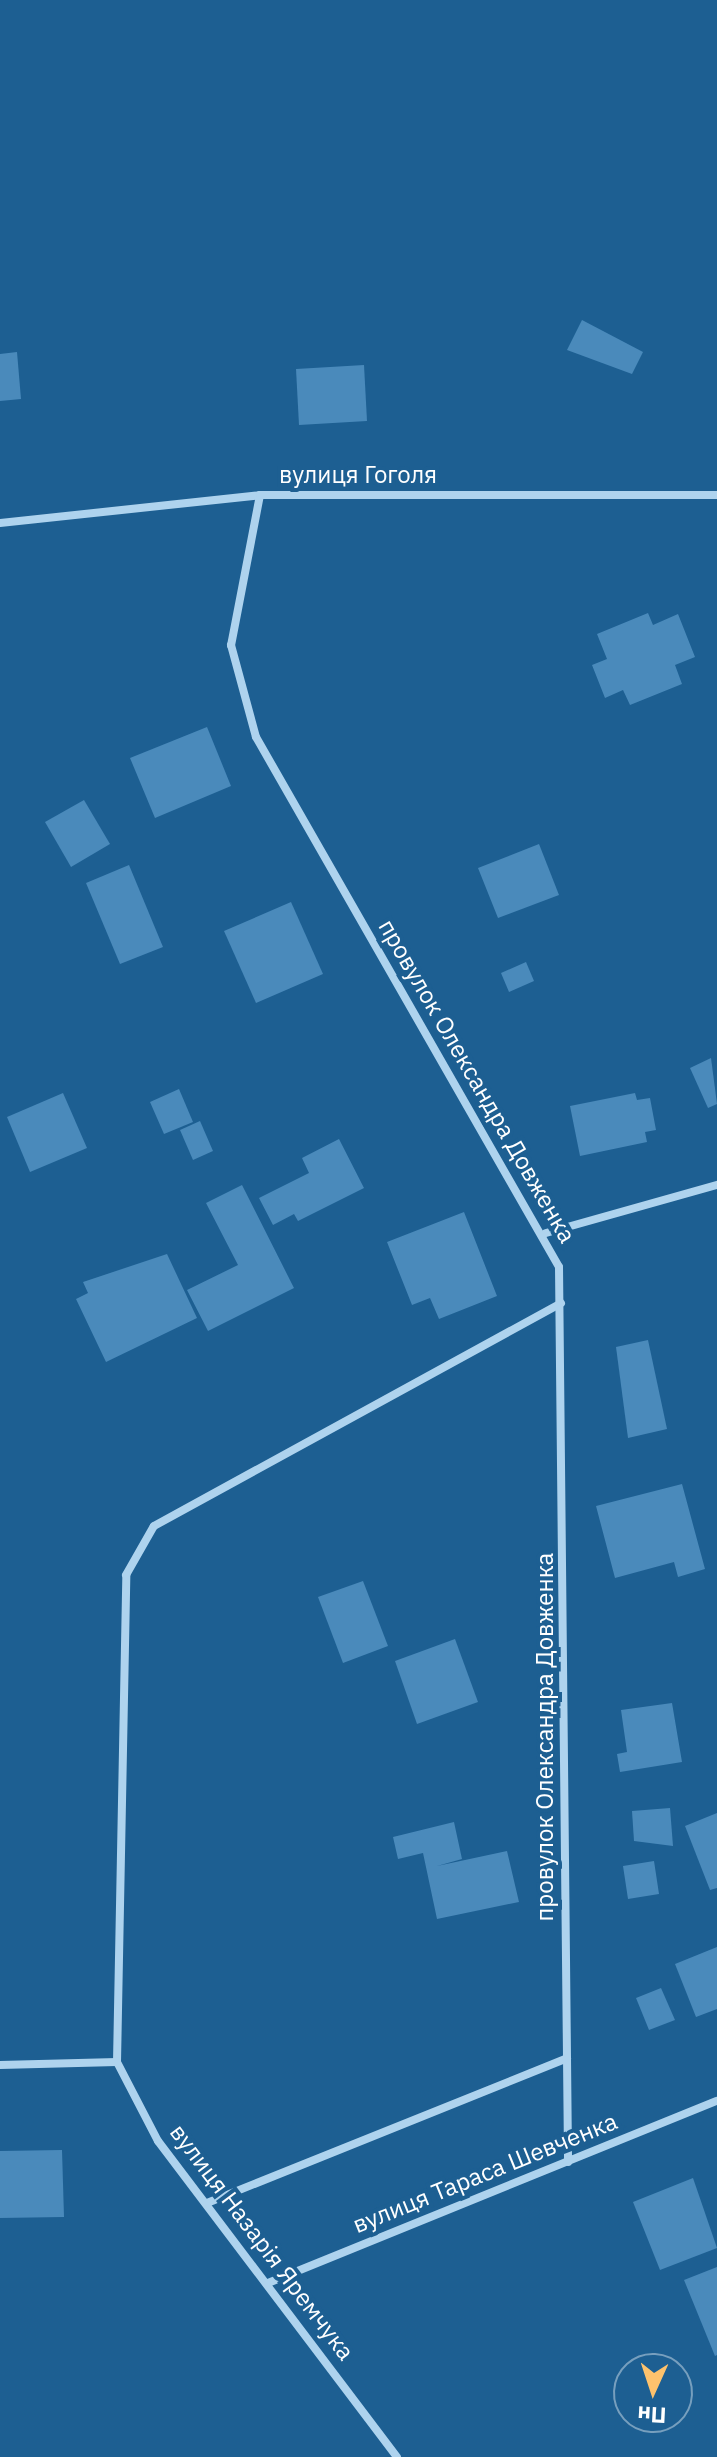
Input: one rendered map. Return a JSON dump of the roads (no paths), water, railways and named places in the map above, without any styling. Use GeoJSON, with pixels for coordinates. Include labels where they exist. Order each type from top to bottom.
{"type":"FeatureCollection","features":[{"type":"Feature","properties":{"kind":"street","name":"вулиця Гоголя"},"geometry":{"type":"LineString","coordinates":[[0,523],[260,495],[717,495]]}},
{"type":"Feature","properties":{"kind":"street","name":"провулок Олександра Довженка"},"geometry":{"type":"LineString","coordinates":[[260,495],[231,645],[256,737],[546,1233],[561,1303],[568,2162]]}},
{"type":"Feature","properties":{"kind":"street"},"geometry":{"type":"LineString","coordinates":[[546,1233],[717,1185]]}},
{"type":"Feature","properties":{"kind":"street"},"geometry":{"type":"LineString","coordinates":[[0,2065],[117,2062],[126,1575],[154,1526],[561,1303]]}},
{"type":"Feature","properties":{"kind":"street"},"geometry":{"type":"LineString","coordinates":[[207,2203],[567,2058]]}},
{"type":"Feature","properties":{"kind":"street","name":"вулиця Назарія Яремчука"},"geometry":{"type":"LineString","coordinates":[[117,2062],[158,2141],[397,2457]]}},
{"type":"Feature","properties":{"kind":"street","name":"вулиця Тараса Шевченка"},"geometry":{"type":"LineString","coordinates":[[268,2283],[717,2101]]}}]}
